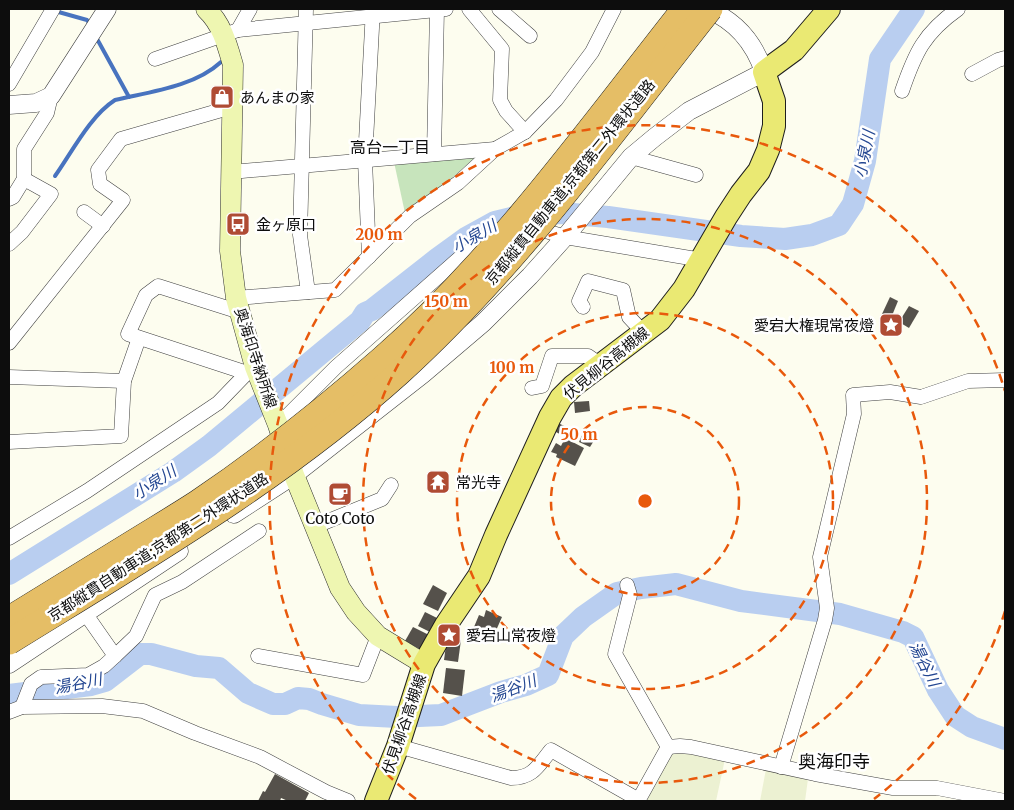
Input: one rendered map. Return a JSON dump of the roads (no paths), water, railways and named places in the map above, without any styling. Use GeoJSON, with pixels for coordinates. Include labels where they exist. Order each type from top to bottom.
{"type":"FeatureCollection","features":[{"type":"Feature","properties":{"kind":"highway","name":"京都縦貫自動車道;京都第二外環状道路"},"geometry":{"type":"LineString","coordinates":[[9,619],[196,504],[324,409],[385,357],[491,249],[546,184],[684,9]]}},
{"type":"Feature","properties":{"kind":"highway","name":"京都縦貫自動車道;京都第二外環状道路"},"geometry":{"type":"LineString","coordinates":[[9,642],[215,514],[336,426],[399,373],[453,322],[506,263],[561,197],[708,9]]}},
{"type":"Feature","properties":{"kind":"main road","name":"奥海印寺納所線"},"geometry":{"type":"LineString","coordinates":[[206,9],[231,33],[233,65],[230,251],[238,305],[254,372],[277,421],[294,475],[340,588],[356,612],[378,636],[424,664]]}},
{"type":"Feature","properties":{"kind":"main road"},"geometry":{"type":"LineString","coordinates":[[764,72],[794,50],[830,9]]}},
{"type":"Feature","properties":{"kind":"main road","name":"伏見柳谷高槻線"},"geometry":{"type":"LineString","coordinates":[[376,801],[398,746],[424,664],[446,625],[479,576],[556,406],[573,386],[660,320],[684,289],[726,217],[759,171],[768,150],[774,126],[774,101],[764,72]]}},
{"type":"Feature","properties":{"kind":"street"},"geometry":{"type":"LineString","coordinates":[[9,84],[53,9]]}},
{"type":"Feature","properties":{"kind":"street"},"geometry":{"type":"LineString","coordinates":[[9,198],[13,197],[24,179],[24,149],[47,113],[51,96],[107,9]]}},
{"type":"Feature","properties":{"kind":"street"},"geometry":{"type":"LineString","coordinates":[[231,33],[250,9]]}},
{"type":"Feature","properties":{"kind":"street"},"geometry":{"type":"LineString","coordinates":[[155,60],[231,33],[306,16],[440,9],[434,154]]}},
{"type":"Feature","properties":{"kind":"street"},"geometry":{"type":"LineString","coordinates":[[469,9],[502,49],[500,100],[506,111],[525,132]]}},
{"type":"Feature","properties":{"kind":"street"},"geometry":{"type":"LineString","coordinates":[[499,9],[530,36]]}},
{"type":"Feature","properties":{"kind":"street"},"geometry":{"type":"LineString","coordinates":[[254,372],[128,334],[146,295],[158,286],[238,305],[308,292],[335,290],[410,216],[458,183],[495,148],[525,132],[556,100],[592,52],[614,9]]}},
{"type":"Feature","properties":{"kind":"street"},"geometry":{"type":"LineString","coordinates":[[9,664],[294,475],[423,374],[483,323],[530,276],[631,158],[689,111],[764,72],[750,40],[720,14],[708,9]]}},
{"type":"Feature","properties":{"kind":"street"},"geometry":{"type":"LineString","coordinates":[[902,91],[912,64],[924,40],[940,21],[958,9]]}},
{"type":"Feature","properties":{"kind":"street"},"geometry":{"type":"LineString","coordinates":[[369,257],[365,160],[373,12]]}},
{"type":"Feature","properties":{"kind":"street"},"geometry":{"type":"LineString","coordinates":[[306,16],[300,235],[308,292]]}},
{"type":"Feature","properties":{"kind":"street"},"geometry":{"type":"LineString","coordinates":[[972,74],[1005,58]]}},
{"type":"Feature","properties":{"kind":"street"},"geometry":{"type":"LineString","coordinates":[[9,104],[36,103],[51,96]]}},
{"type":"Feature","properties":{"kind":"street"},"geometry":{"type":"LineString","coordinates":[[9,343],[123,200],[100,184],[98,170],[121,139],[232,107]]}},
{"type":"Feature","properties":{"kind":"street"},"geometry":{"type":"LineString","coordinates":[[231,172],[495,148]]}},
{"type":"Feature","properties":{"kind":"street"},"geometry":{"type":"LineString","coordinates":[[631,158],[696,175]]}},
{"type":"Feature","properties":{"kind":"street"},"geometry":{"type":"LineString","coordinates":[[9,244],[22,232],[51,194],[24,179]]}},
{"type":"Feature","properties":{"kind":"street"},"geometry":{"type":"LineString","coordinates":[[84,212],[103,226]]}},
{"type":"Feature","properties":{"kind":"street"},"geometry":{"type":"LineString","coordinates":[[277,421],[464,254],[493,238],[520,231],[546,231],[703,258]]}},
{"type":"Feature","properties":{"kind":"street"},"geometry":{"type":"LineString","coordinates":[[583,307],[579,301],[588,281],[622,290],[629,316],[644,333]]}},
{"type":"Feature","properties":{"kind":"street"},"geometry":{"type":"LineString","coordinates":[[9,442],[121,436],[124,381],[138,338]]}},
{"type":"Feature","properties":{"kind":"street"},"geometry":{"type":"LineString","coordinates":[[532,388],[542,386],[552,356],[588,356],[601,365]]}},
{"type":"Feature","properties":{"kind":"street"},"geometry":{"type":"LineString","coordinates":[[9,538],[87,491],[218,403],[254,372]]}},
{"type":"Feature","properties":{"kind":"street"},"geometry":{"type":"LineString","coordinates":[[9,376],[124,381]]}},
{"type":"Feature","properties":{"kind":"street"},"geometry":{"type":"LineString","coordinates":[[781,767],[826,614],[820,557],[854,414],[853,395],[890,392],[921,397],[968,382],[1005,380]]}},
{"type":"Feature","properties":{"kind":"street"},"geometry":{"type":"LineString","coordinates":[[316,526],[382,499],[391,485]]}},
{"type":"Feature","properties":{"kind":"street"},"geometry":{"type":"LineString","coordinates":[[22,700],[41,677],[88,674],[104,666],[136,636],[155,594],[182,582],[259,531]]}},
{"type":"Feature","properties":{"kind":"street"},"geometry":{"type":"LineString","coordinates":[[628,590],[615,654],[668,747]]}},
{"type":"Feature","properties":{"kind":"street"},"geometry":{"type":"LineString","coordinates":[[85,613],[115,656]]}},
{"type":"Feature","properties":{"kind":"street"},"geometry":{"type":"LineString","coordinates":[[258,656],[363,675],[378,636]]}},
{"type":"Feature","properties":{"kind":"street"},"geometry":{"type":"LineString","coordinates":[[22,700],[144,711],[195,733],[260,757],[326,792],[348,801]]}},
{"type":"Feature","properties":{"kind":"street"},"geometry":{"type":"LineString","coordinates":[[398,746],[516,778],[530,775],[551,750],[638,801],[668,747]]}},
{"type":"Feature","properties":{"kind":"street"},"geometry":{"type":"LineString","coordinates":[[668,747],[691,747],[814,774],[893,788],[936,788],[1005,801]]}},
{"type":"Feature","properties":{"kind":"waterway","name":"小泉川"},"geometry":{"type":"LineString","coordinates":[[9,574],[173,472],[209,446],[360,321],[365,313],[372,310],[466,238],[495,222],[520,216],[561,213],[608,217],[741,236],[785,239],[812,235],[839,225],[853,204],[865,161],[880,59],[914,9]]}},
{"type":"Feature","properties":{"kind":"waterway"},"geometry":{"type":"LineString","coordinates":[[55,11],[87,20],[91,26]]}},
{"type":"Feature","properties":{"kind":"waterway"},"geometry":{"type":"LineString","coordinates":[[96,37],[129,97]]}},
{"type":"Feature","properties":{"kind":"waterway"},"geometry":{"type":"LineString","coordinates":[[55,176],[97,115],[115,100],[185,83],[221,62]]}},
{"type":"Feature","properties":{"kind":"waterway","name":"湯谷川"},"geometry":{"type":"LineString","coordinates":[[9,695],[91,685],[105,681],[140,654],[151,654],[196,666],[219,668],[248,693],[273,704],[285,704],[298,698],[309,699],[359,715],[397,717],[441,715],[501,692],[526,685],[548,675],[563,636],[583,617],[617,593],[676,584],[741,601],[840,614],[903,632],[913,637],[938,690],[955,716],[972,727],[1005,739]]}},
{"type":"Feature","properties":{"kind":"place","name":"あんまの家"},"geometry":{"type":"Point","coordinates":[222,97]}},
{"type":"Feature","properties":{"kind":"place","name":"金ヶ原口"},"geometry":{"type":"Point","coordinates":[238,224]}},
{"type":"Feature","properties":{"kind":"place","name":"愛宕大権現常夜燈"},"geometry":{"type":"Point","coordinates":[891,325]}},
{"type":"Feature","properties":{"kind":"place","name":"常光寺"},"geometry":{"type":"Point","coordinates":[438,482]}},
{"type":"Feature","properties":{"kind":"place","name":"Coto Coto"},"geometry":{"type":"Point","coordinates":[340,494]}},
{"type":"Feature","properties":{"kind":"place","name":"愛宕山常夜燈"},"geometry":{"type":"Point","coordinates":[449,635]}},
{"type":"Feature","properties":{"kind":"district","name":"高台一丁目"},"geometry":{"type":"Point","coordinates":[390,147]}},
{"type":"Feature","properties":{"kind":"district","name":"奥海印寺"},"geometry":{"type":"Point","coordinates":[834,761]}}]}
